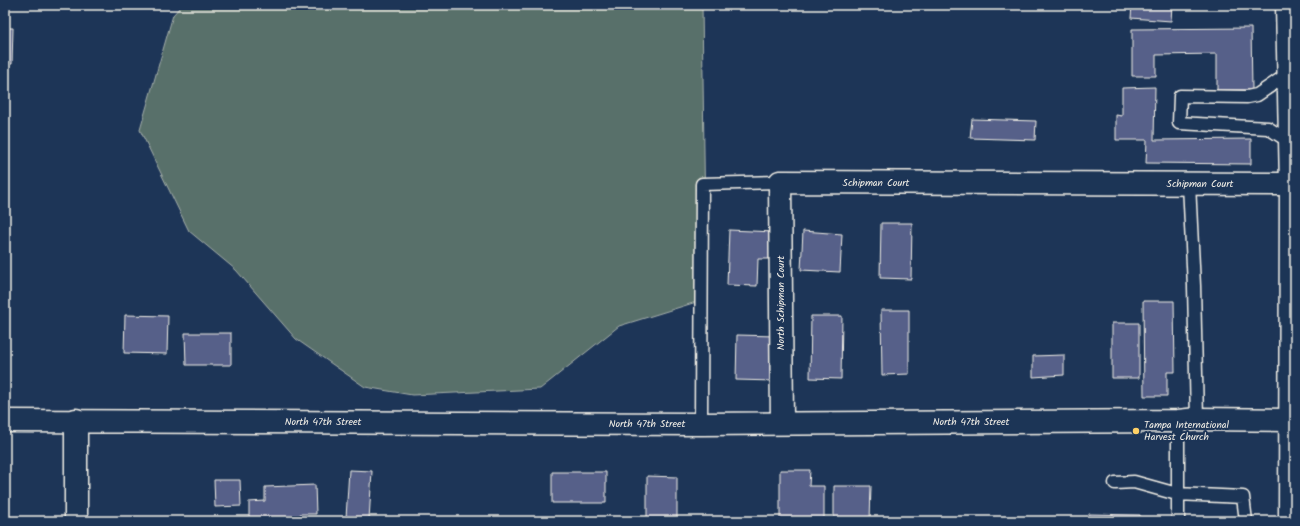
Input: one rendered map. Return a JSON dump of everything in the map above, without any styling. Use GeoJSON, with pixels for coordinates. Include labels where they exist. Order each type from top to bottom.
{"type":"FeatureCollection","features":[{"type":"Feature","properties":{"kind":"street"},"geometry":{"type":"LineString","coordinates":[[1288,5],[1288,74],[1293,192],[1290,521]]}},
{"type":"Feature","properties":{"kind":"street","name":"Schipman Court"},"geometry":{"type":"LineString","coordinates":[[780,182],[1189,184],[1293,192]]}},
{"type":"Feature","properties":{"kind":"street","name":"North Schipman Court"},"geometry":{"type":"LineString","coordinates":[[780,182],[782,423]]}},
{"type":"Feature","properties":{"kind":"street","name":"North 47th Street"},"geometry":{"type":"LineString","coordinates":[[5,420],[702,424],[1188,420],[1292,424]]}},
{"type":"Feature","properties":{"kind":"street"},"geometry":{"type":"LineString","coordinates":[[76,420],[76,521]]}},
{"type":"Feature","properties":{"kind":"lane"},"geometry":{"type":"LineString","coordinates":[[1288,74],[1257,95],[1180,96],[1179,123],[1268,128],[1290,142]]}},
{"type":"Feature","properties":{"kind":"lane","name":"Schipman Court"},"geometry":{"type":"LineString","coordinates":[[702,424],[702,184],[780,182]]}},
{"type":"Feature","properties":{"kind":"lane"},"geometry":{"type":"LineString","coordinates":[[1178,521],[1177,494],[1188,420],[1194,286],[1189,184]]}},
{"type":"Feature","properties":{"kind":"lane"},"geometry":{"type":"LineString","coordinates":[[1115,482],[1134,482],[1177,494],[1243,497],[1246,521]]}},
{"type":"Feature","properties":{"kind":"green space"},"geometry":{"type":"Polygon","coordinates":[[[182,5],[702,5],[706,299],[619,326],[540,389],[412,395],[365,387],[296,339],[236,270],[189,231],[140,130],[173,15],[182,5]]]}},
{"type":"Feature","properties":{"kind":"building"},"geometry":{"type":"Polygon","coordinates":[[[1132,5],[1172,5],[1171,21],[1131,18],[1132,5]]]}},
{"type":"Feature","properties":{"kind":"building"},"geometry":{"type":"Polygon","coordinates":[[[5,28],[13,28],[12,64],[5,64],[5,28]]]}},
{"type":"Feature","properties":{"kind":"building"},"geometry":{"type":"Polygon","coordinates":[[[1251,28],[1252,90],[1217,90],[1217,54],[1156,55],[1156,76],[1132,76],[1132,29],[1251,28]]]}},
{"type":"Feature","properties":{"kind":"building"},"geometry":{"type":"Polygon","coordinates":[[[1155,87],[1154,140],[1251,139],[1251,164],[1146,163],[1147,140],[1116,140],[1116,115],[1122,116],[1122,88],[1155,87]]]}},
{"type":"Feature","properties":{"kind":"building"},"geometry":{"type":"Polygon","coordinates":[[[972,119],[1036,121],[1035,140],[970,138],[972,119]]]}},
{"type":"Feature","properties":{"kind":"building"},"geometry":{"type":"Polygon","coordinates":[[[881,223],[912,223],[911,279],[880,278],[881,223]]]}},
{"type":"Feature","properties":{"kind":"building"},"geometry":{"type":"Polygon","coordinates":[[[729,230],[774,232],[773,259],[758,259],[757,286],[727,285],[729,230]]]}},
{"type":"Feature","properties":{"kind":"building"},"geometry":{"type":"Polygon","coordinates":[[[803,231],[842,234],[840,272],[801,270],[803,231]]]}},
{"type":"Feature","properties":{"kind":"building"},"geometry":{"type":"Polygon","coordinates":[[[1143,301],[1174,301],[1175,372],[1167,372],[1167,396],[1144,396],[1143,301]]]}},
{"type":"Feature","properties":{"kind":"building"},"geometry":{"type":"Polygon","coordinates":[[[881,310],[909,310],[909,374],[882,375],[881,310]]]}},
{"type":"Feature","properties":{"kind":"building"},"geometry":{"type":"Polygon","coordinates":[[[125,315],[168,316],[167,354],[124,353],[125,315]]]}},
{"type":"Feature","properties":{"kind":"building"},"geometry":{"type":"Polygon","coordinates":[[[811,316],[842,316],[841,379],[810,378],[811,316]]]}},
{"type":"Feature","properties":{"kind":"building"},"geometry":{"type":"Polygon","coordinates":[[[1112,323],[1139,323],[1139,378],[1112,378],[1112,323]]]}},
{"type":"Feature","properties":{"kind":"building"},"geometry":{"type":"Polygon","coordinates":[[[185,333],[231,333],[231,365],[186,365],[185,333]]]}},
{"type":"Feature","properties":{"kind":"building"},"geometry":{"type":"Polygon","coordinates":[[[737,335],[775,336],[774,381],[736,380],[737,335]]]}},
{"type":"Feature","properties":{"kind":"building"},"geometry":{"type":"Polygon","coordinates":[[[1064,355],[1064,375],[1033,377],[1033,356],[1064,355]]]}},
{"type":"Feature","properties":{"kind":"building"},"geometry":{"type":"Polygon","coordinates":[[[349,470],[372,471],[369,520],[346,518],[349,470]]]}},
{"type":"Feature","properties":{"kind":"building"},"geometry":{"type":"Polygon","coordinates":[[[780,470],[810,470],[809,486],[824,486],[824,521],[780,521],[780,470]]]}},
{"type":"Feature","properties":{"kind":"building"},"geometry":{"type":"Polygon","coordinates":[[[552,472],[606,472],[606,503],[552,503],[552,472]]]}},
{"type":"Feature","properties":{"kind":"building"},"geometry":{"type":"Polygon","coordinates":[[[647,476],[677,477],[677,521],[647,521],[647,476]]]}},
{"type":"Feature","properties":{"kind":"building"},"geometry":{"type":"Polygon","coordinates":[[[214,480],[240,480],[241,506],[215,507],[214,480]]]}},
{"type":"Feature","properties":{"kind":"building"},"geometry":{"type":"Polygon","coordinates":[[[315,485],[316,514],[300,514],[300,521],[249,521],[249,502],[265,501],[265,487],[315,485]]]}},
{"type":"Feature","properties":{"kind":"building"},"geometry":{"type":"Polygon","coordinates":[[[834,486],[871,486],[870,521],[834,521],[834,486]]]}},
{"type":"Feature","properties":{"kind":"building"},"geometry":{"type":"Polygon","coordinates":[[[1089,514],[1140,515],[1140,521],[1089,521],[1089,514]]]}},
{"type":"Feature","properties":{"kind":"building"},"geometry":{"type":"Polygon","coordinates":[[[152,518],[152,521],[117,521],[117,519],[152,518]]]}},
{"type":"Feature","properties":{"kind":"place","name":"Tampa International Harvest Church"},"geometry":{"type":"Point","coordinates":[1136,431]}}]}
